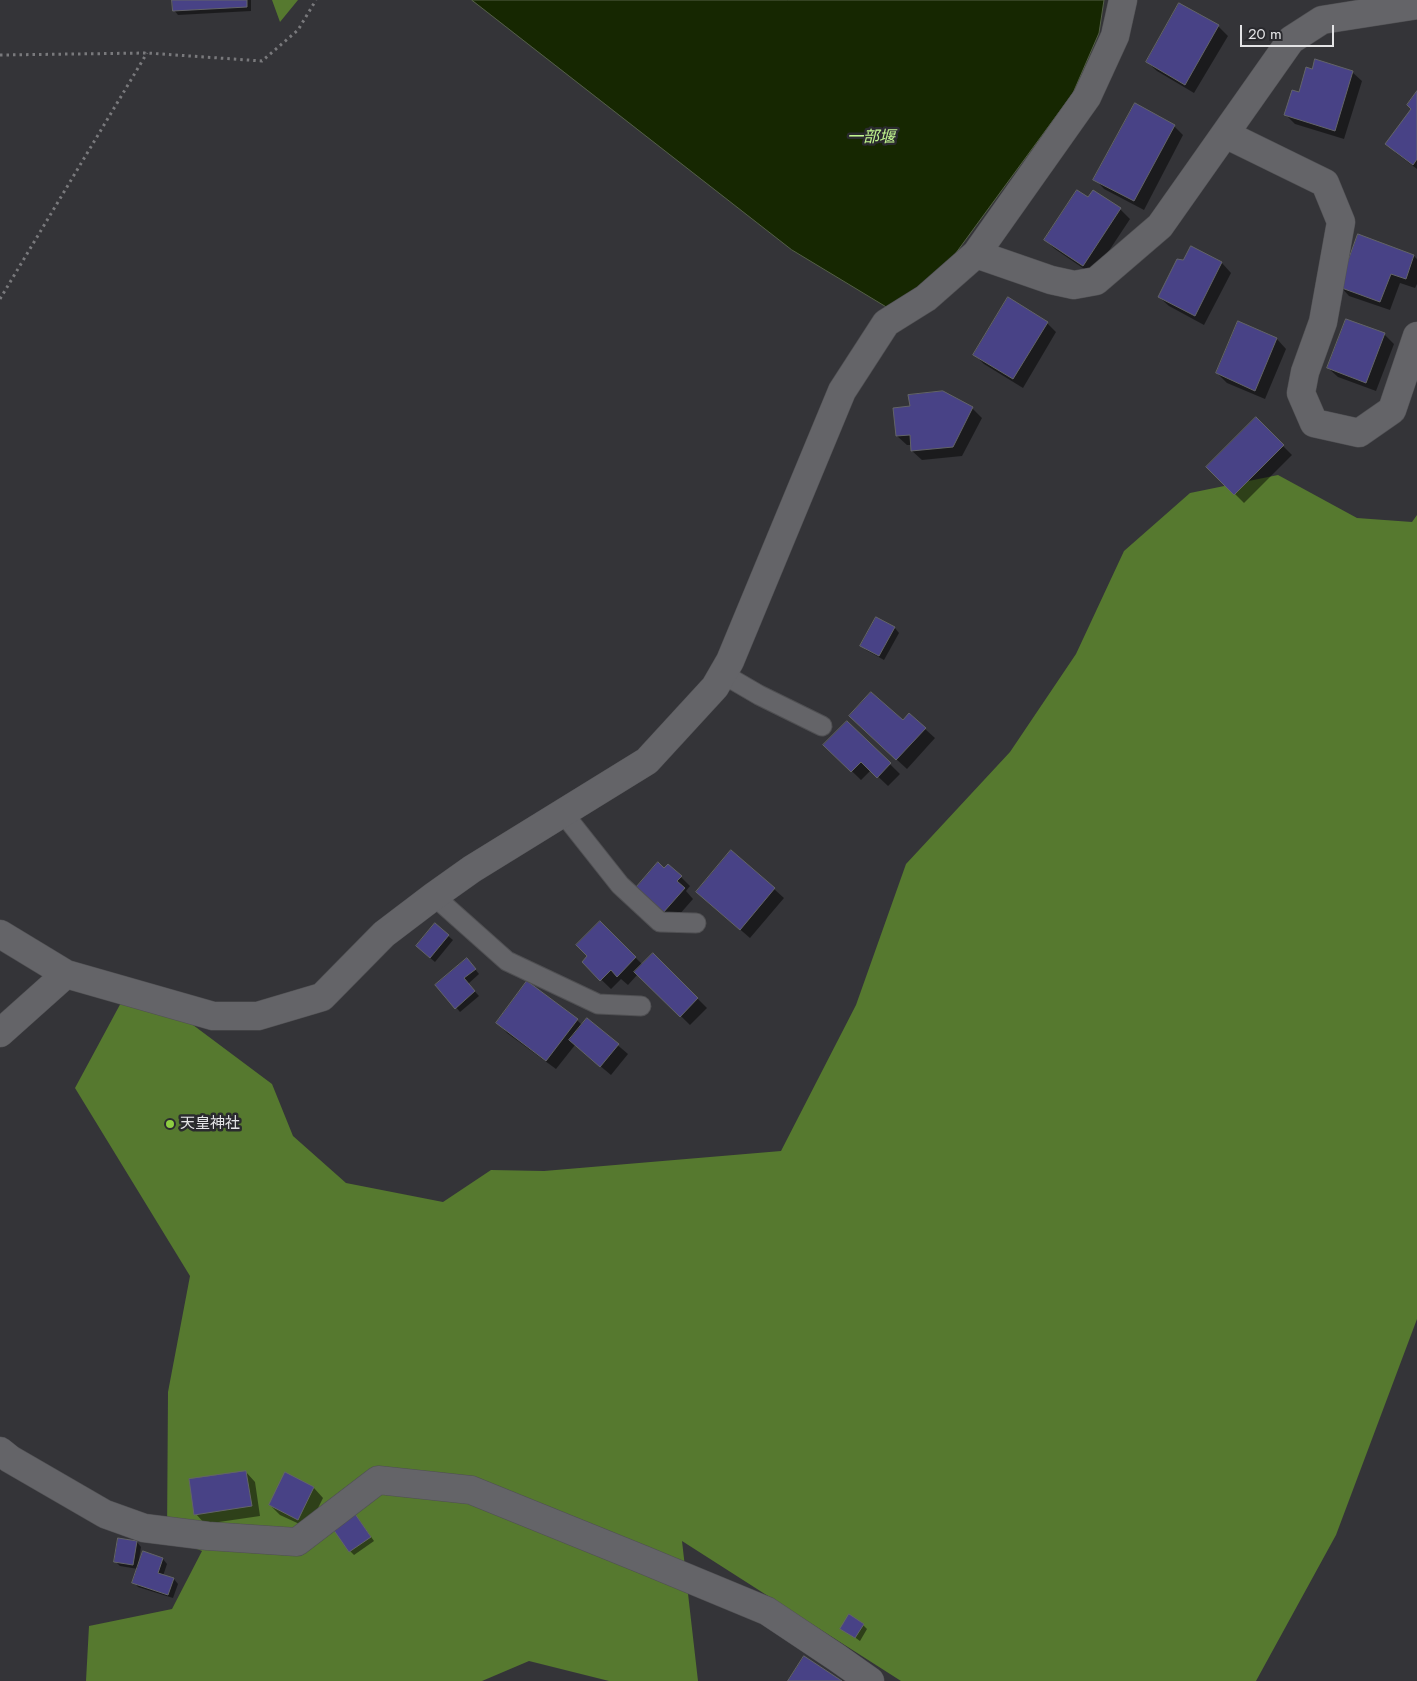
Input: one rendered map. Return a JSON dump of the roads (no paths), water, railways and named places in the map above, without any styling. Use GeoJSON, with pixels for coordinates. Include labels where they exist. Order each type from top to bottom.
{"type":"FeatureCollection","features":[{"type":"Feature","properties":{"kind":"street"},"geometry":{"type":"LineString","coordinates":[[0,934],[66,974],[213,1016],[258,1016],[322,997],[384,934],[434,896],[472,869],[647,761],[715,687],[730,661],[842,391],[886,323],[926,298],[976,254],[1087,97],[1116,36],[1122,0]]}},
{"type":"Feature","properties":{"kind":"street"},"geometry":{"type":"LineString","coordinates":[[976,254],[1050,280],[1074,285],[1096,281],[1160,226],[1291,40],[1322,20],[1417,5]]}},
{"type":"Feature","properties":{"kind":"street"},"geometry":{"type":"LineString","coordinates":[[1225,134],[1325,183],[1341,222],[1323,322],[1305,372],[1301,393],[1314,423],[1359,433],[1392,410],[1417,336]]}},
{"type":"Feature","properties":{"kind":"street"},"geometry":{"type":"LineString","coordinates":[[0,1033],[66,974]]}},
{"type":"Feature","properties":{"kind":"street"},"geometry":{"type":"LineString","coordinates":[[0,1451],[10,1459],[105,1514],[144,1528],[208,1536],[298,1542],[378,1480],[471,1490],[767,1611],[870,1681]]}},
{"type":"Feature","properties":{"kind":"lane"},"geometry":{"type":"LineString","coordinates":[[723,674],[759,695],[822,726]]}},
{"type":"Feature","properties":{"kind":"lane"},"geometry":{"type":"LineString","coordinates":[[563,813],[620,885],[660,922],[696,923]]}},
{"type":"Feature","properties":{"kind":"lane"},"geometry":{"type":"LineString","coordinates":[[434,896],[507,961],[598,1004],[641,1006]]}},
{"type":"Feature","properties":{"kind":"water","name":"一部堰"},"geometry":{"type":"Polygon","coordinates":[[[472,0],[1104,0],[1099,33],[1073,93],[953,257],[920,293],[888,308],[792,250],[472,0]]]}},
{"type":"Feature","properties":{"kind":"place","name":"天皇神社"},"geometry":{"type":"Point","coordinates":[170,1124]}}]}
